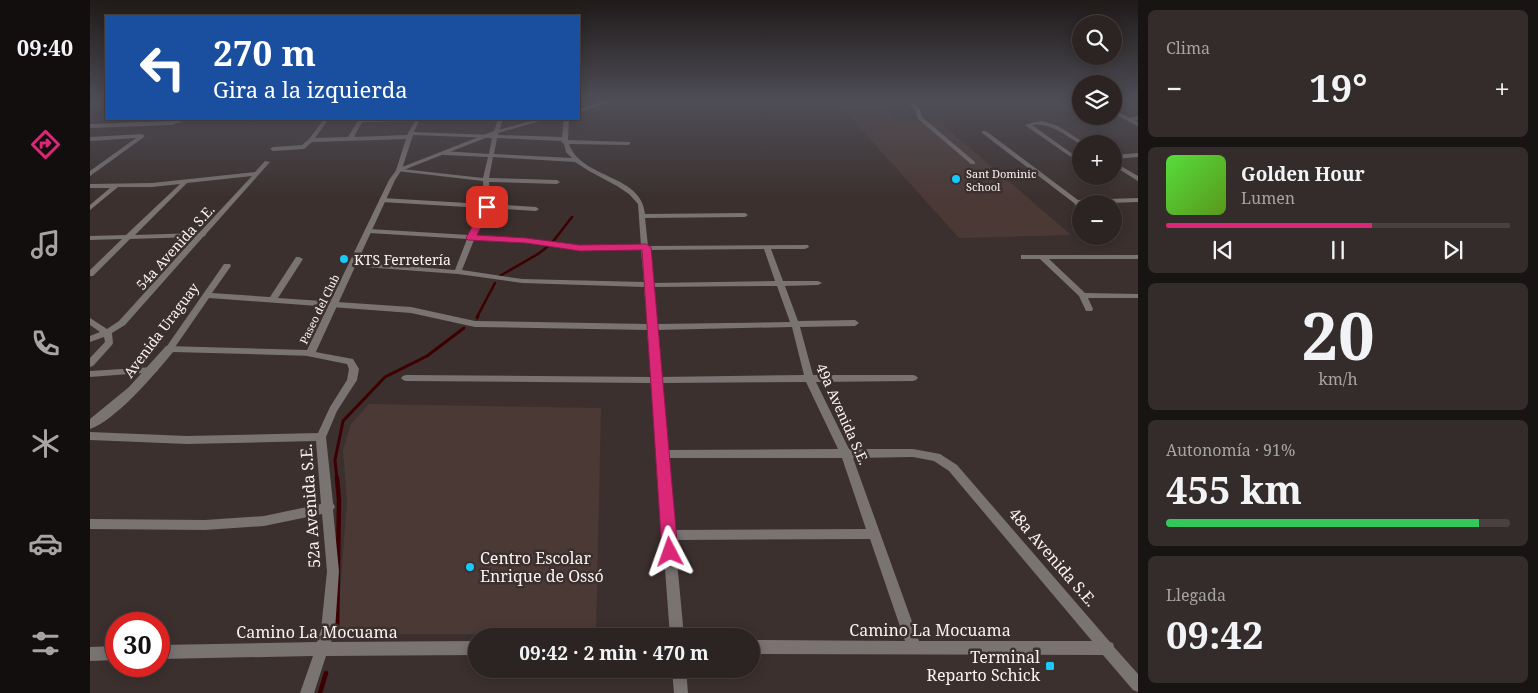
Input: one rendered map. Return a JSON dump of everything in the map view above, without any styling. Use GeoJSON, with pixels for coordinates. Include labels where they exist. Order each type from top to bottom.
{"type":"FeatureCollection","features":[{"type":"Feature","properties":{"kind":"street"},"geometry":{"type":"LineString","coordinates":[[90,174],[147,132]]}},
{"type":"Feature","properties":{"kind":"street"},"geometry":{"type":"LineString","coordinates":[[273,149],[304,147],[316,132]]}},
{"type":"Feature","properties":{"kind":"street"},"geometry":{"type":"LineString","coordinates":[[350,139],[354,132]]}},
{"type":"Feature","properties":{"kind":"street"},"geometry":{"type":"LineString","coordinates":[[399,170],[486,136],[501,132]]}},
{"type":"Feature","properties":{"kind":"street"},"geometry":{"type":"LineString","coordinates":[[565,132],[564,141],[568,150],[577,160],[588,169],[634,193],[641,204],[644,216],[676,628]]}},
{"type":"Feature","properties":{"kind":"street"},"geometry":{"type":"LineString","coordinates":[[937,132],[973,163]]}},
{"type":"Feature","properties":{"kind":"street"},"geometry":{"type":"LineString","coordinates":[[984,132],[1072,198]]}},
{"type":"Feature","properties":{"kind":"street"},"geometry":{"type":"LineString","coordinates":[[1038,132],[1072,156]]}},
{"type":"Feature","properties":{"kind":"street"},"geometry":{"type":"LineString","coordinates":[[496,134],[564,141],[628,143]]}},
{"type":"Feature","properties":{"kind":"street"},"geometry":{"type":"LineString","coordinates":[[458,272],[471,238],[487,207],[486,180],[496,134]]}},
{"type":"Feature","properties":{"kind":"street"},"geometry":{"type":"LineString","coordinates":[[311,140],[410,135],[486,136]]}},
{"type":"Feature","properties":{"kind":"street"},"geometry":{"type":"LineString","coordinates":[[399,170],[410,135]]}},
{"type":"Feature","properties":{"kind":"street"},"geometry":{"type":"LineString","coordinates":[[90,139],[142,136]]}},
{"type":"Feature","properties":{"kind":"street"},"geometry":{"type":"LineString","coordinates":[[1059,147],[1072,147]]}},
{"type":"Feature","properties":{"kind":"street"},"geometry":{"type":"LineString","coordinates":[[444,153],[577,160]]}},
{"type":"Feature","properties":{"kind":"street"},"geometry":{"type":"LineString","coordinates":[[1122,156],[1138,155]]}},
{"type":"Feature","properties":{"kind":"street","name":"54a Avenida S.E."},"geometry":{"type":"LineString","coordinates":[[90,339],[106,333],[122,323],[139,306],[267,162]]}},
{"type":"Feature","properties":{"kind":"street"},"geometry":{"type":"LineString","coordinates":[[1122,169],[1138,179]]}},
{"type":"Feature","properties":{"kind":"street"},"geometry":{"type":"LineString","coordinates":[[399,170],[486,180],[557,182]]}},
{"type":"Feature","properties":{"kind":"street","name":"Paseo del Club"},"geometry":{"type":"LineString","coordinates":[[310,354],[382,200],[399,170]]}},
{"type":"Feature","properties":{"kind":"street"},"geometry":{"type":"LineString","coordinates":[[90,186],[185,182],[258,173]]}},
{"type":"Feature","properties":{"kind":"street"},"geometry":{"type":"LineString","coordinates":[[90,274],[185,182]]}},
{"type":"Feature","properties":{"kind":"street"},"geometry":{"type":"LineString","coordinates":[[90,208],[116,186]]}},
{"type":"Feature","properties":{"kind":"street"},"geometry":{"type":"LineString","coordinates":[[382,200],[536,209]]}},
{"type":"Feature","properties":{"kind":"street"},"geometry":{"type":"LineString","coordinates":[[1122,201],[1138,200]]}},
{"type":"Feature","properties":{"kind":"street"},"geometry":{"type":"LineString","coordinates":[[644,216],[745,215]]}},
{"type":"Feature","properties":{"kind":"street"},"geometry":{"type":"LineString","coordinates":[[369,231],[526,241],[580,248],[805,247]]}},
{"type":"Feature","properties":{"kind":"street"},"geometry":{"type":"LineString","coordinates":[[90,238],[203,235]]}},
{"type":"Feature","properties":{"kind":"street","name":"49a Avenida S.E."},"geometry":{"type":"LineString","coordinates":[[767,248],[794,324],[810,380],[846,454],[914,647]]}},
{"type":"Feature","properties":{"kind":"street"},"geometry":{"type":"LineString","coordinates":[[1024,257],[1138,257]]}},
{"type":"Feature","properties":{"kind":"street"},"geometry":{"type":"LineString","coordinates":[[1042,257],[1083,296],[1089,309]]}},
{"type":"Feature","properties":{"kind":"street"},"geometry":{"type":"LineString","coordinates":[[272,300],[298,259]]}},
{"type":"Feature","properties":{"kind":"street"},"geometry":{"type":"LineString","coordinates":[[353,264],[458,272],[522,281],[649,285],[818,283]]}},
{"type":"Feature","properties":{"kind":"street","name":"Avenida Uraguay"},"geometry":{"type":"LineString","coordinates":[[90,425],[113,410],[153,370],[227,266]]}},
{"type":"Feature","properties":{"kind":"street"},"geometry":{"type":"LineString","coordinates":[[208,295],[411,310],[475,324],[652,326],[855,323]]}},
{"type":"Feature","properties":{"kind":"street"},"geometry":{"type":"LineString","coordinates":[[1083,296],[1138,296]]}},
{"type":"Feature","properties":{"kind":"street"},"geometry":{"type":"LineString","coordinates":[[90,321],[108,334],[109,343],[90,364]]}},
{"type":"Feature","properties":{"kind":"street"},"geometry":{"type":"LineString","coordinates":[[170,348],[310,354]]}},
{"type":"Feature","properties":{"kind":"street","name":"52a Avenida S.E."},"geometry":{"type":"LineString","coordinates":[[307,693],[328,630],[333,571],[329,507],[321,437],[333,410],[352,380],[354,369],[350,362],[342,358],[310,354]]}},
{"type":"Feature","properties":{"kind":"street"},"geometry":{"type":"LineString","coordinates":[[90,374],[153,370]]}},
{"type":"Feature","properties":{"kind":"street"},"geometry":{"type":"LineString","coordinates":[[406,378],[810,380],[913,378]]}},
{"type":"Feature","properties":{"kind":"street"},"geometry":{"type":"LineString","coordinates":[[90,436],[186,440],[321,437]]}},
{"type":"Feature","properties":{"kind":"street","name":"48a Avenida S.E."},"geometry":{"type":"LineString","coordinates":[[846,454],[913,453],[936,457],[953,468],[1138,685]]}},
{"type":"Feature","properties":{"kind":"street"},"geometry":{"type":"LineString","coordinates":[[662,454],[846,454]]}},
{"type":"Feature","properties":{"kind":"street"},"geometry":{"type":"LineString","coordinates":[[90,524],[204,524],[264,521],[329,507]]}},
{"type":"Feature","properties":{"kind":"street"},"geometry":{"type":"LineString","coordinates":[[669,535],[874,534]]}},
{"type":"Feature","properties":{"kind":"street","name":"Camino La Mocuama"},"geometry":{"type":"LineString","coordinates":[[760,647],[1108,648]]}},
{"type":"Feature","properties":{"kind":"street","name":"Camino La Mocuama"},"geometry":{"type":"LineString","coordinates":[[170,652],[468,648]]}},
{"type":"Feature","properties":{"kind":"street"},"geometry":{"type":"LineString","coordinates":[[90,654],[105,653]]}},
{"type":"Feature","properties":{"kind":"street"},"geometry":{"type":"LineString","coordinates":[[680,678],[681,693]]}},
{"type":"Feature","properties":{"kind":"shaded area","name":"Sant Dominic School"},"geometry":{"type":"Polygon","coordinates":[[[864,132],[952,132],[1071,235],[959,238],[864,132]]]}},
{"type":"Feature","properties":{"kind":"shaded area","name":"Centro Escolar Enrique de Ossó"},"geometry":{"type":"Polygon","coordinates":[[[369,404],[601,408],[596,628],[468,628],[468,634],[337,634],[347,501],[343,450],[351,424],[369,404]]]}},
{"type":"Feature","properties":{"kind":"waterway"},"geometry":{"type":"LineString","coordinates":[[498,277],[538,254],[551,244],[572,217]]}},
{"type":"Feature","properties":{"kind":"waterway"},"geometry":{"type":"LineString","coordinates":[[477,317],[495,283]]}},
{"type":"Feature","properties":{"kind":"waterway"},"geometry":{"type":"LineString","coordinates":[[337,480],[335,460],[343,421],[385,377],[427,356],[464,328]]}},
{"type":"Feature","properties":{"kind":"waterway"},"geometry":{"type":"LineString","coordinates":[[337,478],[339,500],[337,634]]}},
{"type":"Feature","properties":{"kind":"waterway"},"geometry":{"type":"LineString","coordinates":[[320,693],[326,673]]}},
{"type":"Feature","properties":{"kind":"place","name":"Sant Dominic School"},"geometry":{"type":"Point","coordinates":[956,179]}},
{"type":"Feature","properties":{"kind":"place","name":"KTS Ferretería"},"geometry":{"type":"Point","coordinates":[344,259]}},
{"type":"Feature","properties":{"kind":"place","name":"Centro Escolar Enrique de Ossó"},"geometry":{"type":"Point","coordinates":[470,567]}},
{"type":"Feature","properties":{"kind":"place","name":"Terminal Reparto Schick"},"geometry":{"type":"Point","coordinates":[1050,666]}},
{"type":"Feature","properties":{"kind":"route"},"geometry":{"type":"LineString","coordinates":[[487,207],[471,238],[526,241],[580,248],[646,247],[670,552]]}}]}
